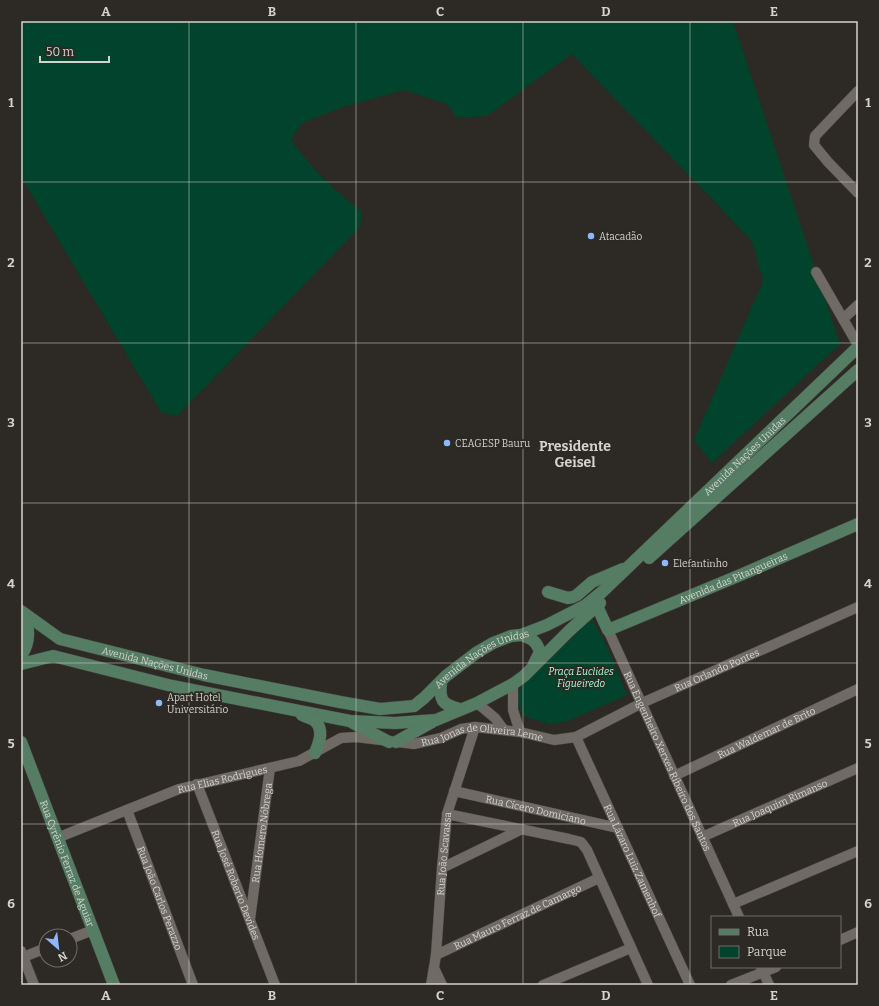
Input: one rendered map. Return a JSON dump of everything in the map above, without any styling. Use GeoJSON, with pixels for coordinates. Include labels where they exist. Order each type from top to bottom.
{"type":"FeatureCollection","features":[{"type":"Feature","properties":{"kind":"main road","name":"Avenida Nações Unidas"},"geometry":{"type":"LineString","coordinates":[[21,612],[60,639],[204,675],[380,709],[414,706],[459,666],[488,647],[511,636],[521,635],[547,625],[586,605],[602,592],[857,342]]}},
{"type":"Feature","properties":{"kind":"main road","name":"Avenida Nações Unidas"},"geometry":{"type":"LineString","coordinates":[[21,664],[53,656],[172,686],[350,721],[395,723],[436,720],[477,703],[513,684],[524,676],[569,631],[858,370]]}},
{"type":"Feature","properties":{"kind":"main road","name":"Avenida das Pitangueiras"},"geometry":{"type":"LineString","coordinates":[[608,630],[746,573],[858,524]]}},
{"type":"Feature","properties":{"kind":"main road"},"geometry":{"type":"LineString","coordinates":[[548,592],[568,598],[573,597],[592,582],[630,566]]}},
{"type":"Feature","properties":{"kind":"main road","name":"Rua Engenheiro Xerxes Ribeiro dos Santos"},"geometry":{"type":"LineString","coordinates":[[597,606],[608,630]]}},
{"type":"Feature","properties":{"kind":"main road","name":"Avenida Nações Unidas"},"geometry":{"type":"LineString","coordinates":[[21,612],[27,625],[28,634],[27,643],[21,656]]}},
{"type":"Feature","properties":{"kind":"main road"},"geometry":{"type":"LineString","coordinates":[[521,635],[534,640],[540,652],[536,662],[524,676]]}},
{"type":"Feature","properties":{"kind":"main road"},"geometry":{"type":"LineString","coordinates":[[441,682],[440,691],[442,701],[449,707],[460,710]]}},
{"type":"Feature","properties":{"kind":"main road"},"geometry":{"type":"LineString","coordinates":[[290,710],[314,720],[320,729],[320,741],[315,753]]}},
{"type":"Feature","properties":{"kind":"main road"},"geometry":{"type":"LineString","coordinates":[[350,721],[392,742],[436,720]]}},
{"type":"Feature","properties":{"kind":"main road","name":"Rua Cyrênio Ferraz de Aguiar"},"geometry":{"type":"LineString","coordinates":[[22,749],[58,838],[114,985]]}},
{"type":"Feature","properties":{"kind":"street"},"geometry":{"type":"LineString","coordinates":[[858,91],[815,136],[814,145],[858,193]]}},
{"type":"Feature","properties":{"kind":"street"},"geometry":{"type":"LineString","coordinates":[[816,272],[857,342]]}},
{"type":"Feature","properties":{"kind":"street"},"geometry":{"type":"LineString","coordinates":[[843,320],[858,305]]}},
{"type":"Feature","properties":{"kind":"street","name":"Rua Orlando Pontes"},"geometry":{"type":"LineString","coordinates":[[576,737],[642,703],[858,607]]}},
{"type":"Feature","properties":{"kind":"street","name":"Rua Engenheiro Xerxes Ribeiro dos Santos"},"geometry":{"type":"LineString","coordinates":[[608,630],[739,916]]}},
{"type":"Feature","properties":{"kind":"street"},"geometry":{"type":"LineString","coordinates":[[513,684],[513,710],[520,732]]}},
{"type":"Feature","properties":{"kind":"street","name":"Rua Waldemar de Brito"},"geometry":{"type":"LineString","coordinates":[[674,776],[858,689]]}},
{"type":"Feature","properties":{"kind":"street"},"geometry":{"type":"LineString","coordinates":[[477,703],[495,718],[504,730]]}},
{"type":"Feature","properties":{"kind":"street","name":"Rua Jonas de Oliveira Leme"},"geometry":{"type":"LineString","coordinates":[[392,742],[414,744],[441,738],[461,729],[475,727],[520,732],[554,740],[576,737]]}},
{"type":"Feature","properties":{"kind":"street","name":"Rua João Scavassa"},"geometry":{"type":"LineString","coordinates":[[431,985],[436,955],[447,814],[475,727]]}},
{"type":"Feature","properties":{"kind":"street","name":"Rua Elias Rodrigues"},"geometry":{"type":"LineString","coordinates":[[58,838],[178,789],[299,762],[341,738],[356,737],[392,742]]}},
{"type":"Feature","properties":{"kind":"street","name":"Rua Lázaro Luiz Zamenhof"},"geometry":{"type":"LineString","coordinates":[[576,737],[690,985]]}},
{"type":"Feature","properties":{"kind":"street","name":"Rua Homero Nóbrega"},"geometry":{"type":"LineString","coordinates":[[250,921],[270,768]]}},
{"type":"Feature","properties":{"kind":"street","name":"Rua Joaquim Rimanso"},"geometry":{"type":"LineString","coordinates":[[702,837],[858,768]]}},
{"type":"Feature","properties":{"kind":"street","name":"Rua José Roberto Devides"},"geometry":{"type":"LineString","coordinates":[[197,784],[274,985]]}},
{"type":"Feature","properties":{"kind":"street","name":"Rua Cícero Domiciano"},"geometry":{"type":"LineString","coordinates":[[454,790],[618,828]]}},
{"type":"Feature","properties":{"kind":"street","name":"Rua João Carlos Perazzo"},"geometry":{"type":"LineString","coordinates":[[127,810],[193,985]]}},
{"type":"Feature","properties":{"kind":"street"},"geometry":{"type":"LineString","coordinates":[[447,814],[581,842],[587,850],[648,985]]}},
{"type":"Feature","properties":{"kind":"street"},"geometry":{"type":"LineString","coordinates":[[442,868],[522,829]]}},
{"type":"Feature","properties":{"kind":"street"},"geometry":{"type":"LineString","coordinates":[[733,904],[858,851]]}},
{"type":"Feature","properties":{"kind":"street","name":"Rua Mauro Ferraz de Camargo"},"geometry":{"type":"LineString","coordinates":[[436,955],[599,878]]}},
{"type":"Feature","properties":{"kind":"street"},"geometry":{"type":"LineString","coordinates":[[78,936],[93,930]]}},
{"type":"Feature","properties":{"kind":"street"},"geometry":{"type":"LineString","coordinates":[[841,940],[858,932]]}},
{"type":"Feature","properties":{"kind":"street"},"geometry":{"type":"LineString","coordinates":[[543,985],[631,948]]}},
{"type":"Feature","properties":{"kind":"street"},"geometry":{"type":"LineString","coordinates":[[34,985],[22,955],[38,950]]}},
{"type":"Feature","properties":{"kind":"street"},"geometry":{"type":"LineString","coordinates":[[434,968],[442,985]]}},
{"type":"Feature","properties":{"kind":"street"},"geometry":{"type":"LineString","coordinates":[[731,985],[762,970],[769,985]]}},
{"type":"Feature","properties":{"kind":"green space"},"geometry":{"type":"Polygon","coordinates":[[[21,21],[733,21],[840,344],[712,463],[694,440],[763,281],[752,241],[572,54],[487,116],[457,118],[447,104],[404,90],[343,107],[302,123],[291,140],[309,163],[331,186],[362,212],[360,227],[177,416],[161,412],[21,177],[21,21]]]}},
{"type":"Feature","properties":{"kind":"green space","name":"Praça Euclides Figueiredo"},"geometry":{"type":"Polygon","coordinates":[[[592,619],[606,644],[627,695],[568,721],[550,724],[523,716],[516,699],[523,683],[592,619]]]}},
{"type":"Feature","properties":{"kind":"place","name":"Atacadão"},"geometry":{"type":"Point","coordinates":[591,236]}},
{"type":"Feature","properties":{"kind":"place","name":"CEAGESP Bauru"},"geometry":{"type":"Point","coordinates":[447,443]}},
{"type":"Feature","properties":{"kind":"place","name":"Elefantinho"},"geometry":{"type":"Point","coordinates":[665,563]}},
{"type":"Feature","properties":{"kind":"place","name":"Apart Hotel Universitário"},"geometry":{"type":"Point","coordinates":[159,703]}},
{"type":"Feature","properties":{"kind":"district","name":"Presidente Geisel"},"geometry":{"type":"Point","coordinates":[575,454]}}]}
